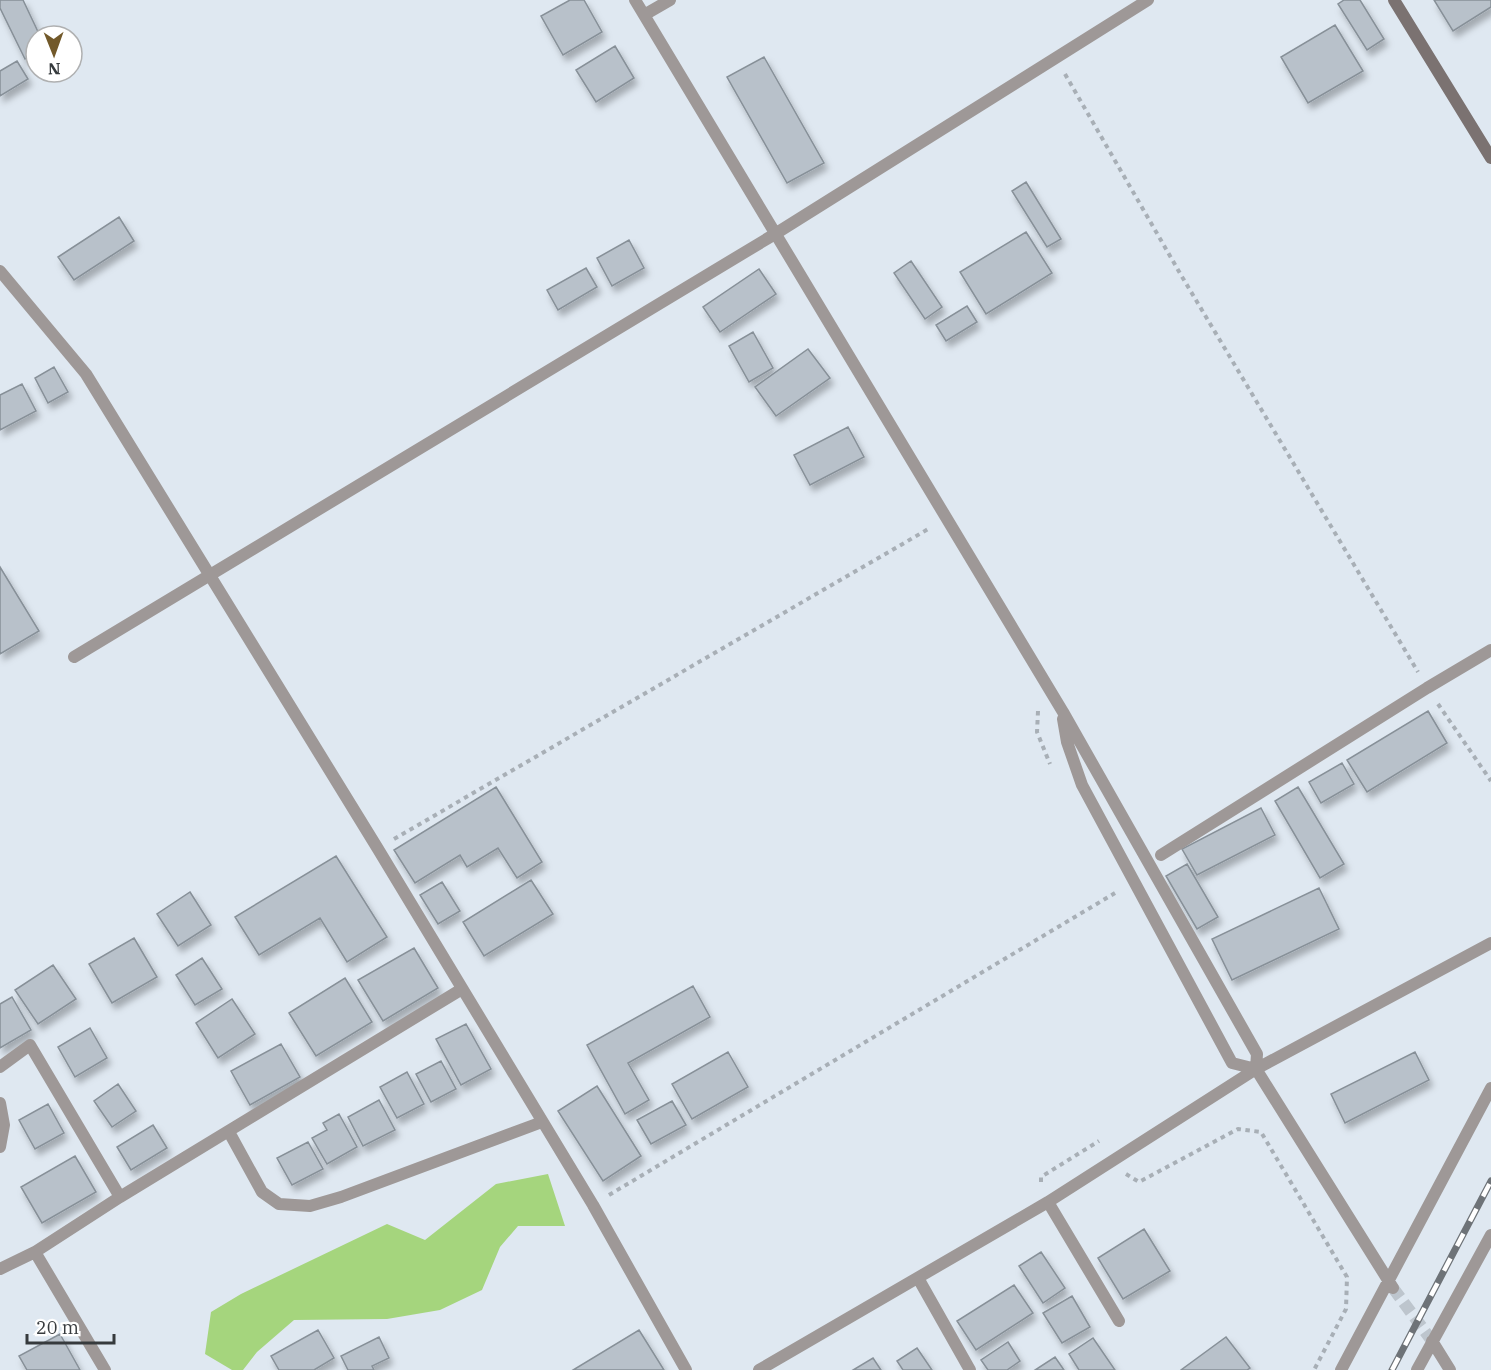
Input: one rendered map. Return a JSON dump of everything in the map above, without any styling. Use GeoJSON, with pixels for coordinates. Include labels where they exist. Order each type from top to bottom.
{"type":"FeatureCollection","features":[{"type":"Feature","properties":{"kind":"street"},"geometry":{"type":"LineString","coordinates":[[635,0],[1062,711],[1257,1054],[1256,1070],[1390,1284]]}},
{"type":"Feature","properties":{"kind":"street"},"geometry":{"type":"LineString","coordinates":[[644,15],[670,0]]}},
{"type":"Feature","properties":{"kind":"street"},"geometry":{"type":"LineString","coordinates":[[74,657],[775,234],[1148,0]]}},
{"type":"Feature","properties":{"kind":"street"},"geometry":{"type":"LineString","coordinates":[[1394,0],[1491,158]]}},
{"type":"Feature","properties":{"kind":"street"},"geometry":{"type":"LineString","coordinates":[[0,271],[86,374],[378,849],[593,1205],[686,1370]]}},
{"type":"Feature","properties":{"kind":"street"},"geometry":{"type":"LineString","coordinates":[[1161,855],[1491,650]]}},
{"type":"Feature","properties":{"kind":"street"},"geometry":{"type":"LineString","coordinates":[[1062,711],[1067,742],[1082,785],[1215,1032],[1232,1063],[1256,1070]]}},
{"type":"Feature","properties":{"kind":"street"},"geometry":{"type":"LineString","coordinates":[[759,1370],[1044,1204],[1256,1070],[1491,942]]}},
{"type":"Feature","properties":{"kind":"street"},"geometry":{"type":"LineString","coordinates":[[0,1269],[35,1252],[120,1197],[462,989]]}},
{"type":"Feature","properties":{"kind":"street"},"geometry":{"type":"LineString","coordinates":[[0,1067],[30,1046],[120,1197]]}},
{"type":"Feature","properties":{"kind":"street"},"geometry":{"type":"LineString","coordinates":[[1341,1370],[1390,1284],[1491,1088]]}},
{"type":"Feature","properties":{"kind":"street"},"geometry":{"type":"LineString","coordinates":[[0,1103],[4,1125],[0,1147]]}},
{"type":"Feature","properties":{"kind":"street"},"geometry":{"type":"LineString","coordinates":[[229,1132],[262,1192],[279,1204],[310,1206],[341,1197],[542,1122]]}},
{"type":"Feature","properties":{"kind":"street"},"geometry":{"type":"LineString","coordinates":[[1044,1204],[1119,1322]]}},
{"type":"Feature","properties":{"kind":"street"},"geometry":{"type":"LineString","coordinates":[[1417,1370],[1491,1235]]}},
{"type":"Feature","properties":{"kind":"street"},"geometry":{"type":"LineString","coordinates":[[35,1252],[105,1370]]}},
{"type":"Feature","properties":{"kind":"street"},"geometry":{"type":"LineString","coordinates":[[918,1278],[970,1370]]}},
{"type":"Feature","properties":{"kind":"street"},"geometry":{"type":"LineString","coordinates":[[1432,1341],[1450,1370]]}},
{"type":"Feature","properties":{"kind":"path"},"geometry":{"type":"LineString","coordinates":[[1055,58],[1427,688],[1491,780]]}},
{"type":"Feature","properties":{"kind":"path"},"geometry":{"type":"LineString","coordinates":[[378,849],[946,518]]}},
{"type":"Feature","properties":{"kind":"path"},"geometry":{"type":"LineString","coordinates":[[1046,685],[1038,710],[1037,732],[1053,771]]}},
{"type":"Feature","properties":{"kind":"path"},"geometry":{"type":"LineString","coordinates":[[1110,885],[1120,903]]}},
{"type":"Feature","properties":{"kind":"path"},"geometry":{"type":"LineString","coordinates":[[593,1205],[1114,893]]}},
{"type":"Feature","properties":{"kind":"path"},"geometry":{"type":"LineString","coordinates":[[1107,1164],[1139,1182],[1238,1129],[1261,1132],[1347,1277],[1346,1309],[1314,1370]]}},
{"type":"Feature","properties":{"kind":"path"},"geometry":{"type":"LineString","coordinates":[[1044,1204],[1041,1177],[1100,1141]]}},
{"type":"Feature","properties":{"kind":"green space"},"geometry":{"type":"Polygon","coordinates":[[[548,1174],[565,1226],[518,1226],[500,1247],[482,1290],[440,1310],[387,1319],[294,1320],[257,1352],[243,1370],[232,1370],[205,1354],[211,1312],[241,1294],[387,1224],[425,1240],[496,1184],[548,1174]]]}},
{"type":"Feature","properties":{"kind":"building"},"geometry":{"type":"Polygon","coordinates":[[[0,0],[23,0],[34,24],[24,24],[24,57],[0,8],[0,0]]]}},
{"type":"Feature","properties":{"kind":"building"},"geometry":{"type":"Polygon","coordinates":[[[570,0],[584,0],[602,32],[563,55],[541,16],[570,0]]]}},
{"type":"Feature","properties":{"kind":"building"},"geometry":{"type":"Polygon","coordinates":[[[1344,0],[1360,0],[1384,39],[1367,50],[1338,4],[1344,0]]]}},
{"type":"Feature","properties":{"kind":"building"},"geometry":{"type":"Polygon","coordinates":[[[1434,0],[1491,0],[1491,7],[1453,31],[1434,0]]]}},
{"type":"Feature","properties":{"kind":"building"},"geometry":{"type":"Polygon","coordinates":[[[1335,25],[1363,71],[1308,103],[1281,57],[1335,25]]]}},
{"type":"Feature","properties":{"kind":"building"},"geometry":{"type":"Polygon","coordinates":[[[615,46],[634,78],[596,102],[576,70],[615,46]]]}},
{"type":"Feature","properties":{"kind":"building"},"geometry":{"type":"Polygon","coordinates":[[[764,57],[824,163],[787,183],[727,77],[764,57]]]}},
{"type":"Feature","properties":{"kind":"building"},"geometry":{"type":"Polygon","coordinates":[[[17,61],[24,72],[24,81],[0,96],[0,71],[17,61]]]}},
{"type":"Feature","properties":{"kind":"building"},"geometry":{"type":"Polygon","coordinates":[[[1026,182],[1061,239],[1047,247],[1012,191],[1026,182]]]}},
{"type":"Feature","properties":{"kind":"building"},"geometry":{"type":"Polygon","coordinates":[[[119,217],[134,241],[74,280],[58,257],[119,217]]]}},
{"type":"Feature","properties":{"kind":"building"},"geometry":{"type":"Polygon","coordinates":[[[1026,232],[1052,273],[986,314],[960,272],[1026,232]]]}},
{"type":"Feature","properties":{"kind":"building"},"geometry":{"type":"Polygon","coordinates":[[[629,240],[644,268],[612,286],[597,258],[629,240]]]}},
{"type":"Feature","properties":{"kind":"building"},"geometry":{"type":"Polygon","coordinates":[[[911,261],[942,307],[925,319],[894,273],[911,261]]]}},
{"type":"Feature","properties":{"kind":"building"},"geometry":{"type":"Polygon","coordinates":[[[586,268],[597,287],[558,310],[547,290],[586,268]]]}},
{"type":"Feature","properties":{"kind":"building"},"geometry":{"type":"Polygon","coordinates":[[[759,269],[776,294],[720,332],[703,307],[759,269]]]}},
{"type":"Feature","properties":{"kind":"building"},"geometry":{"type":"Polygon","coordinates":[[[967,306],[977,322],[946,341],[936,325],[967,306]]]}},
{"type":"Feature","properties":{"kind":"building"},"geometry":{"type":"Polygon","coordinates":[[[753,332],[773,368],[749,382],[729,346],[753,332]]]}},
{"type":"Feature","properties":{"kind":"building"},"geometry":{"type":"Polygon","coordinates":[[[808,349],[830,378],[776,416],[755,387],[808,349]]]}},
{"type":"Feature","properties":{"kind":"building"},"geometry":{"type":"Polygon","coordinates":[[[54,367],[68,392],[48,403],[35,378],[54,367]]]}},
{"type":"Feature","properties":{"kind":"building"},"geometry":{"type":"Polygon","coordinates":[[[22,384],[36,411],[0,430],[0,395],[22,384]]]}},
{"type":"Feature","properties":{"kind":"building"},"geometry":{"type":"Polygon","coordinates":[[[848,427],[864,457],[810,485],[794,455],[848,427]]]}},
{"type":"Feature","properties":{"kind":"building"},"geometry":{"type":"Polygon","coordinates":[[[0,567],[39,631],[0,654],[0,567]]]}},
{"type":"Feature","properties":{"kind":"building"},"geometry":{"type":"Polygon","coordinates":[[[1428,711],[1447,743],[1367,792],[1347,760],[1428,711]]]}},
{"type":"Feature","properties":{"kind":"building"},"geometry":{"type":"Polygon","coordinates":[[[1342,763],[1354,784],[1321,803],[1309,782],[1342,763]]]}},
{"type":"Feature","properties":{"kind":"building"},"geometry":{"type":"Polygon","coordinates":[[[496,787],[542,862],[517,878],[498,848],[467,867],[460,855],[415,883],[394,850],[496,787]]]}},
{"type":"Feature","properties":{"kind":"building"},"geometry":{"type":"Polygon","coordinates":[[[1298,787],[1344,864],[1320,878],[1275,801],[1298,787]]]}},
{"type":"Feature","properties":{"kind":"building"},"geometry":{"type":"Polygon","coordinates":[[[1261,808],[1275,835],[1197,875],[1182,849],[1261,808]]]}},
{"type":"Feature","properties":{"kind":"building"},"geometry":{"type":"Polygon","coordinates":[[[336,856],[387,937],[347,962],[320,918],[259,955],[235,917],[336,856]]]}},
{"type":"Feature","properties":{"kind":"building"},"geometry":{"type":"Polygon","coordinates":[[[1187,864],[1218,917],[1197,929],[1166,876],[1187,864]]]}},
{"type":"Feature","properties":{"kind":"building"},"geometry":{"type":"Polygon","coordinates":[[[531,880],[553,914],[484,956],[463,922],[531,880]]]}},
{"type":"Feature","properties":{"kind":"building"},"geometry":{"type":"Polygon","coordinates":[[[442,882],[460,911],[438,924],[420,895],[442,882]]]}},
{"type":"Feature","properties":{"kind":"building"},"geometry":{"type":"Polygon","coordinates":[[[1319,888],[1339,929],[1232,980],[1212,939],[1319,888]]]}},
{"type":"Feature","properties":{"kind":"building"},"geometry":{"type":"Polygon","coordinates":[[[190,892],[211,925],[178,946],[157,914],[190,892]]]}},
{"type":"Feature","properties":{"kind":"building"},"geometry":{"type":"Polygon","coordinates":[[[134,938],[157,977],[112,1003],[89,964],[134,938]]]}},
{"type":"Feature","properties":{"kind":"building"},"geometry":{"type":"Polygon","coordinates":[[[414,948],[438,988],[383,1021],[358,980],[414,948]]]}},
{"type":"Feature","properties":{"kind":"building"},"geometry":{"type":"Polygon","coordinates":[[[202,958],[222,989],[195,1005],[176,975],[202,958]]]}},
{"type":"Feature","properties":{"kind":"building"},"geometry":{"type":"Polygon","coordinates":[[[53,965],[76,999],[38,1024],[15,990],[53,965]]]}},
{"type":"Feature","properties":{"kind":"building"},"geometry":{"type":"Polygon","coordinates":[[[345,978],[372,1022],[316,1056],[289,1013],[345,978]]]}},
{"type":"Feature","properties":{"kind":"building"},"geometry":{"type":"Polygon","coordinates":[[[693,986],[710,1017],[628,1063],[649,1100],[625,1114],[587,1045],[693,986]]]}},
{"type":"Feature","properties":{"kind":"building"},"geometry":{"type":"Polygon","coordinates":[[[12,997],[31,1030],[0,1048],[0,1004],[12,997]]]}},
{"type":"Feature","properties":{"kind":"building"},"geometry":{"type":"Polygon","coordinates":[[[232,999],[255,1034],[218,1058],[196,1023],[232,999]]]}},
{"type":"Feature","properties":{"kind":"building"},"geometry":{"type":"Polygon","coordinates":[[[466,1024],[491,1069],[461,1085],[436,1039],[466,1024]]]}},
{"type":"Feature","properties":{"kind":"building"},"geometry":{"type":"Polygon","coordinates":[[[90,1028],[107,1058],[75,1077],[58,1047],[90,1028]]]}},
{"type":"Feature","properties":{"kind":"building"},"geometry":{"type":"Polygon","coordinates":[[[281,1044],[300,1077],[250,1105],[231,1071],[281,1044]]]}},
{"type":"Feature","properties":{"kind":"building"},"geometry":{"type":"Polygon","coordinates":[[[728,1052],[748,1087],[692,1119],[672,1084],[728,1052]]]}},
{"type":"Feature","properties":{"kind":"building"},"geometry":{"type":"Polygon","coordinates":[[[1415,1052],[1429,1080],[1345,1123],[1331,1094],[1415,1052]]]}},
{"type":"Feature","properties":{"kind":"building"},"geometry":{"type":"Polygon","coordinates":[[[441,1061],[456,1089],[431,1102],[416,1074],[441,1061]]]}},
{"type":"Feature","properties":{"kind":"building"},"geometry":{"type":"Polygon","coordinates":[[[407,1072],[424,1104],[397,1118],[380,1087],[407,1072]]]}},
{"type":"Feature","properties":{"kind":"building"},"geometry":{"type":"Polygon","coordinates":[[[118,1084],[136,1111],[112,1127],[94,1101],[118,1084]]]}},
{"type":"Feature","properties":{"kind":"building"},"geometry":{"type":"Polygon","coordinates":[[[597,1086],[641,1156],[603,1181],[558,1111],[597,1086]]]}},
{"type":"Feature","properties":{"kind":"building"},"geometry":{"type":"Polygon","coordinates":[[[379,1100],[395,1130],[363,1146],[348,1117],[379,1100]]]}},
{"type":"Feature","properties":{"kind":"building"},"geometry":{"type":"Polygon","coordinates":[[[672,1101],[686,1125],[651,1144],[637,1120],[672,1101]]]}},
{"type":"Feature","properties":{"kind":"building"},"geometry":{"type":"Polygon","coordinates":[[[48,1104],[64,1133],[35,1149],[19,1120],[48,1104]]]}},
{"type":"Feature","properties":{"kind":"building"},"geometry":{"type":"Polygon","coordinates":[[[339,1114],[357,1147],[327,1164],[312,1138],[327,1130],[323,1123],[339,1114]]]}},
{"type":"Feature","properties":{"kind":"building"},"geometry":{"type":"Polygon","coordinates":[[[153,1125],[167,1148],[131,1170],[117,1147],[153,1125]]]}},
{"type":"Feature","properties":{"kind":"building"},"geometry":{"type":"Polygon","coordinates":[[[308,1142],[323,1169],[292,1185],[277,1158],[308,1142]]]}},
{"type":"Feature","properties":{"kind":"building"},"geometry":{"type":"Polygon","coordinates":[[[75,1156],[96,1192],[42,1223],[21,1187],[75,1156]]]}},
{"type":"Feature","properties":{"kind":"building"},"geometry":{"type":"Polygon","coordinates":[[[1144,1229],[1170,1271],[1123,1299],[1098,1258],[1144,1229]]]}},
{"type":"Feature","properties":{"kind":"building"},"geometry":{"type":"Polygon","coordinates":[[[1041,1252],[1065,1288],[1043,1303],[1019,1266],[1041,1252]]]}},
{"type":"Feature","properties":{"kind":"building"},"geometry":{"type":"Polygon","coordinates":[[[1014,1285],[1033,1313],[976,1350],[957,1321],[1014,1285]]]}},
{"type":"Feature","properties":{"kind":"building"},"geometry":{"type":"Polygon","coordinates":[[[1072,1296],[1090,1327],[1062,1343],[1043,1313],[1072,1296]]]}},
{"type":"Feature","properties":{"kind":"building"},"geometry":{"type":"Polygon","coordinates":[[[318,1330],[334,1358],[314,1370],[279,1370],[271,1356],[318,1330]]]}},
{"type":"Feature","properties":{"kind":"building"},"geometry":{"type":"Polygon","coordinates":[[[639,1330],[664,1370],[573,1370],[639,1330]]]}},
{"type":"Feature","properties":{"kind":"building"},"geometry":{"type":"Polygon","coordinates":[[[60,1334],[80,1370],[27,1370],[19,1356],[60,1334]]]}},
{"type":"Feature","properties":{"kind":"building"},"geometry":{"type":"Polygon","coordinates":[[[379,1337],[389,1358],[372,1366],[374,1370],[348,1370],[341,1356],[379,1337]]]}},
{"type":"Feature","properties":{"kind":"building"},"geometry":{"type":"Polygon","coordinates":[[[1226,1337],[1250,1368],[1247,1370],[1181,1370],[1226,1337]]]}},
{"type":"Feature","properties":{"kind":"building"},"geometry":{"type":"Polygon","coordinates":[[[1093,1338],[1115,1370],[1079,1370],[1069,1354],[1093,1338]]]}},
{"type":"Feature","properties":{"kind":"building"},"geometry":{"type":"Polygon","coordinates":[[[1008,1342],[1020,1361],[1007,1370],[988,1370],[981,1360],[1008,1342]]]}},
{"type":"Feature","properties":{"kind":"building"},"geometry":{"type":"Polygon","coordinates":[[[917,1348],[932,1370],[903,1370],[897,1361],[917,1348]]]}},
{"type":"Feature","properties":{"kind":"building"},"geometry":{"type":"Polygon","coordinates":[[[1055,1357],[1064,1370],[1035,1370],[1055,1357]]]}},
{"type":"Feature","properties":{"kind":"building"},"geometry":{"type":"Polygon","coordinates":[[[873,1358],[881,1370],[853,1370],[873,1358]]]}},
{"type":"Feature","properties":{"kind":"tunnel"},"geometry":{"type":"LineString","coordinates":[[1393,1288],[1432,1341]]}},
{"type":"Feature","properties":{"kind":"railway"},"geometry":{"type":"LineString","coordinates":[[1392,1370],[1491,1181]]}}]}
